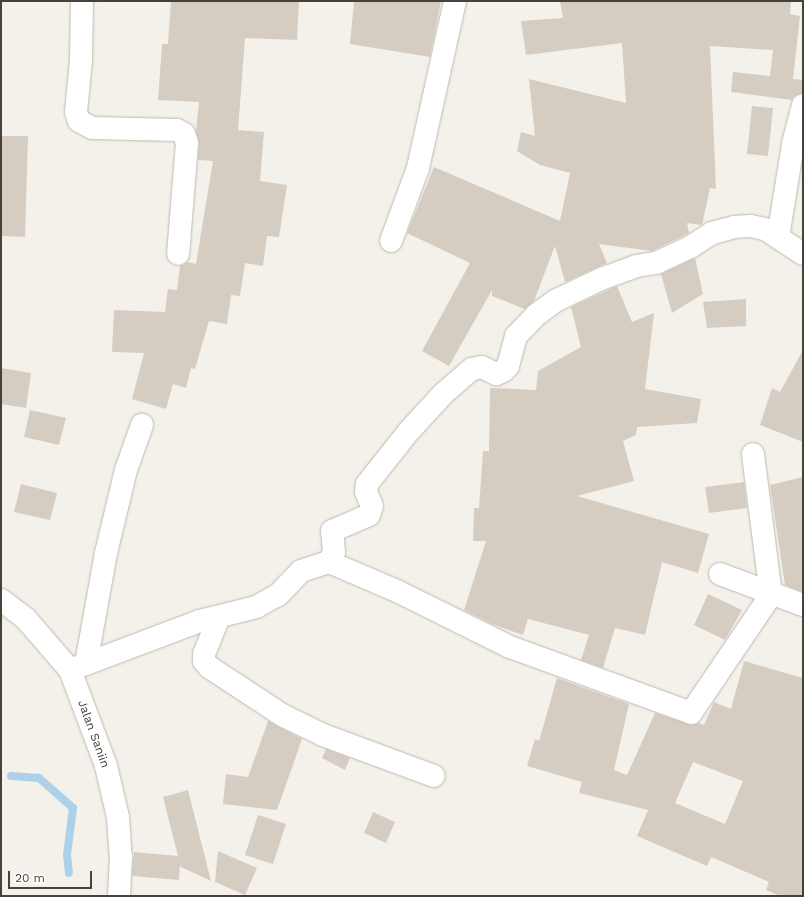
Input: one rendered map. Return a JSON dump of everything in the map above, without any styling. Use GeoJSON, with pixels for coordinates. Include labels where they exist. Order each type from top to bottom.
{"type":"FeatureCollection","features":[{"type":"Feature","properties":{"kind":"street"},"geometry":{"type":"LineString","coordinates":[[82,1],[81,60],[76,112],[79,121],[92,128],[178,130],[184,134],[187,143],[178,254]]}},
{"type":"Feature","properties":{"kind":"street"},"geometry":{"type":"LineString","coordinates":[[391,241],[418,168],[455,1]]}},
{"type":"Feature","properties":{"kind":"street"},"geometry":{"type":"LineString","coordinates":[[778,237],[793,144],[803,105]]}},
{"type":"Feature","properties":{"kind":"street"},"geometry":{"type":"LineString","coordinates":[[330,562],[334,552],[332,531],[369,515],[372,506],[366,492],[367,484],[409,431],[443,394],[472,369],[482,367],[496,374],[503,371],[508,366],[516,336],[536,315],[557,300],[601,279],[636,266],[656,263],[722,229],[751,226],[765,229],[803,254]]}},
{"type":"Feature","properties":{"kind":"street"},"geometry":{"type":"LineString","coordinates":[[78,667],[126,470],[142,425]]}},
{"type":"Feature","properties":{"kind":"street"},"geometry":{"type":"LineString","coordinates":[[78,667],[120,653],[168,632],[268,602],[301,571],[330,562],[399,592],[510,647],[691,713],[771,595],[754,454]]}},
{"type":"Feature","properties":{"kind":"street"},"geometry":{"type":"LineString","coordinates":[[720,574],[771,595],[803,605]]}},
{"type":"Feature","properties":{"kind":"street","name":"Jalan Saniin"},"geometry":{"type":"LineString","coordinates":[[1,600],[26,618],[78,667],[106,766],[118,817],[121,856],[119,896]]}},
{"type":"Feature","properties":{"kind":"street"},"geometry":{"type":"LineString","coordinates":[[219,617],[204,654],[204,661],[209,667],[282,714],[323,735],[434,776]]}},
{"type":"Feature","properties":{"kind":"building"},"geometry":{"type":"Polygon","coordinates":[[[171,1],[299,1],[297,40],[245,38],[238,130],[264,132],[260,181],[287,185],[279,237],[267,236],[263,266],[245,263],[240,296],[231,295],[227,324],[209,321],[195,369],[191,368],[186,388],[173,384],[166,409],[132,399],[144,353],[112,352],[114,310],[165,312],[168,289],[177,290],[180,266],[187,262],[196,264],[213,161],[198,160],[199,144],[196,131],[199,102],[158,100],[162,44],[168,44],[171,1]]]}},
{"type":"Feature","properties":{"kind":"building"},"geometry":{"type":"Polygon","coordinates":[[[354,1],[441,1],[430,57],[350,44],[354,1]]]}},
{"type":"Feature","properties":{"kind":"building"},"geometry":{"type":"Polygon","coordinates":[[[560,1],[791,1],[790,14],[800,16],[793,79],[803,80],[803,93],[794,96],[792,100],[731,92],[733,72],[770,76],[773,50],[710,46],[716,189],[710,188],[702,225],[687,223],[689,233],[652,251],[599,244],[607,263],[565,282],[555,246],[534,301],[525,309],[492,296],[492,290],[449,366],[422,351],[470,263],[407,233],[434,167],[560,221],[570,173],[540,165],[517,151],[521,132],[535,136],[529,79],[626,103],[622,43],[526,55],[521,21],[563,18],[560,1]]]}},
{"type":"Feature","properties":{"kind":"building"},"geometry":{"type":"Polygon","coordinates":[[[752,106],[773,108],[768,156],[747,154],[752,106]]]}},
{"type":"Feature","properties":{"kind":"building"},"geometry":{"type":"Polygon","coordinates":[[[1,136],[28,136],[25,237],[1,236],[1,136]]]}},
{"type":"Feature","properties":{"kind":"building"},"geometry":{"type":"Polygon","coordinates":[[[695,258],[703,294],[672,313],[661,274],[695,258]]]}},
{"type":"Feature","properties":{"kind":"building"},"geometry":{"type":"Polygon","coordinates":[[[617,286],[632,322],[654,313],[645,389],[701,399],[697,423],[637,427],[636,435],[623,441],[634,481],[577,496],[709,534],[698,573],[662,562],[645,635],[615,628],[603,668],[581,660],[589,635],[528,619],[523,635],[492,624],[464,610],[486,541],[473,541],[474,508],[479,508],[483,451],[489,451],[490,388],[536,390],[538,371],[581,347],[571,307],[617,286]]]}},
{"type":"Feature","properties":{"kind":"building"},"geometry":{"type":"Polygon","coordinates":[[[746,299],[746,326],[707,328],[703,302],[746,299]]]}},
{"type":"Feature","properties":{"kind":"building"},"geometry":{"type":"Polygon","coordinates":[[[803,350],[803,442],[760,425],[772,388],[780,392],[803,350]]]}},
{"type":"Feature","properties":{"kind":"building"},"geometry":{"type":"Polygon","coordinates":[[[1,368],[31,373],[26,408],[1,404],[1,368]]]}},
{"type":"Feature","properties":{"kind":"building"},"geometry":{"type":"Polygon","coordinates":[[[30,410],[66,418],[59,445],[24,437],[30,410]]]}},
{"type":"Feature","properties":{"kind":"building"},"geometry":{"type":"Polygon","coordinates":[[[803,477],[803,592],[785,585],[770,485],[803,477]]]}},
{"type":"Feature","properties":{"kind":"building"},"geometry":{"type":"Polygon","coordinates":[[[744,482],[747,508],[709,513],[705,487],[744,482]]]}},
{"type":"Feature","properties":{"kind":"building"},"geometry":{"type":"Polygon","coordinates":[[[21,484],[57,493],[50,520],[14,512],[21,484]]]}},
{"type":"Feature","properties":{"kind":"building"},"geometry":{"type":"Polygon","coordinates":[[[708,594],[742,610],[725,640],[694,625],[708,594]]]}},
{"type":"Feature","properties":{"kind":"building"},"geometry":{"type":"Polygon","coordinates":[[[744,661],[803,678],[803,896],[780,896],[766,890],[769,882],[711,857],[707,866],[637,836],[648,810],[579,793],[582,782],[527,766],[535,739],[539,741],[557,678],[629,704],[614,770],[627,775],[655,713],[692,725],[699,723],[704,725],[714,702],[731,709],[744,661]],[[693,762],[675,803],[725,824],[743,781],[693,762]]]}},
{"type":"Feature","properties":{"kind":"building"},"geometry":{"type":"Polygon","coordinates":[[[268,721],[302,739],[277,810],[223,804],[226,774],[248,777],[268,721]]]}},
{"type":"Feature","properties":{"kind":"building"},"geometry":{"type":"Polygon","coordinates":[[[326,749],[350,758],[345,770],[322,758],[326,749]]]}},
{"type":"Feature","properties":{"kind":"building"},"geometry":{"type":"Polygon","coordinates":[[[188,790],[211,881],[181,867],[180,864],[179,880],[132,876],[134,852],[178,856],[163,797],[188,790]]]}},
{"type":"Feature","properties":{"kind":"building"},"geometry":{"type":"Polygon","coordinates":[[[373,812],[395,822],[386,843],[364,833],[373,812]]]}},
{"type":"Feature","properties":{"kind":"building"},"geometry":{"type":"Polygon","coordinates":[[[258,815],[286,824],[273,864],[245,855],[258,815]]]}},
{"type":"Feature","properties":{"kind":"building"},"geometry":{"type":"Polygon","coordinates":[[[218,851],[257,868],[245,895],[215,882],[218,851]]]}},
{"type":"Feature","properties":{"kind":"waterway"},"geometry":{"type":"LineString","coordinates":[[11,776],[39,778],[73,808],[67,855],[69,873]]}}]}
